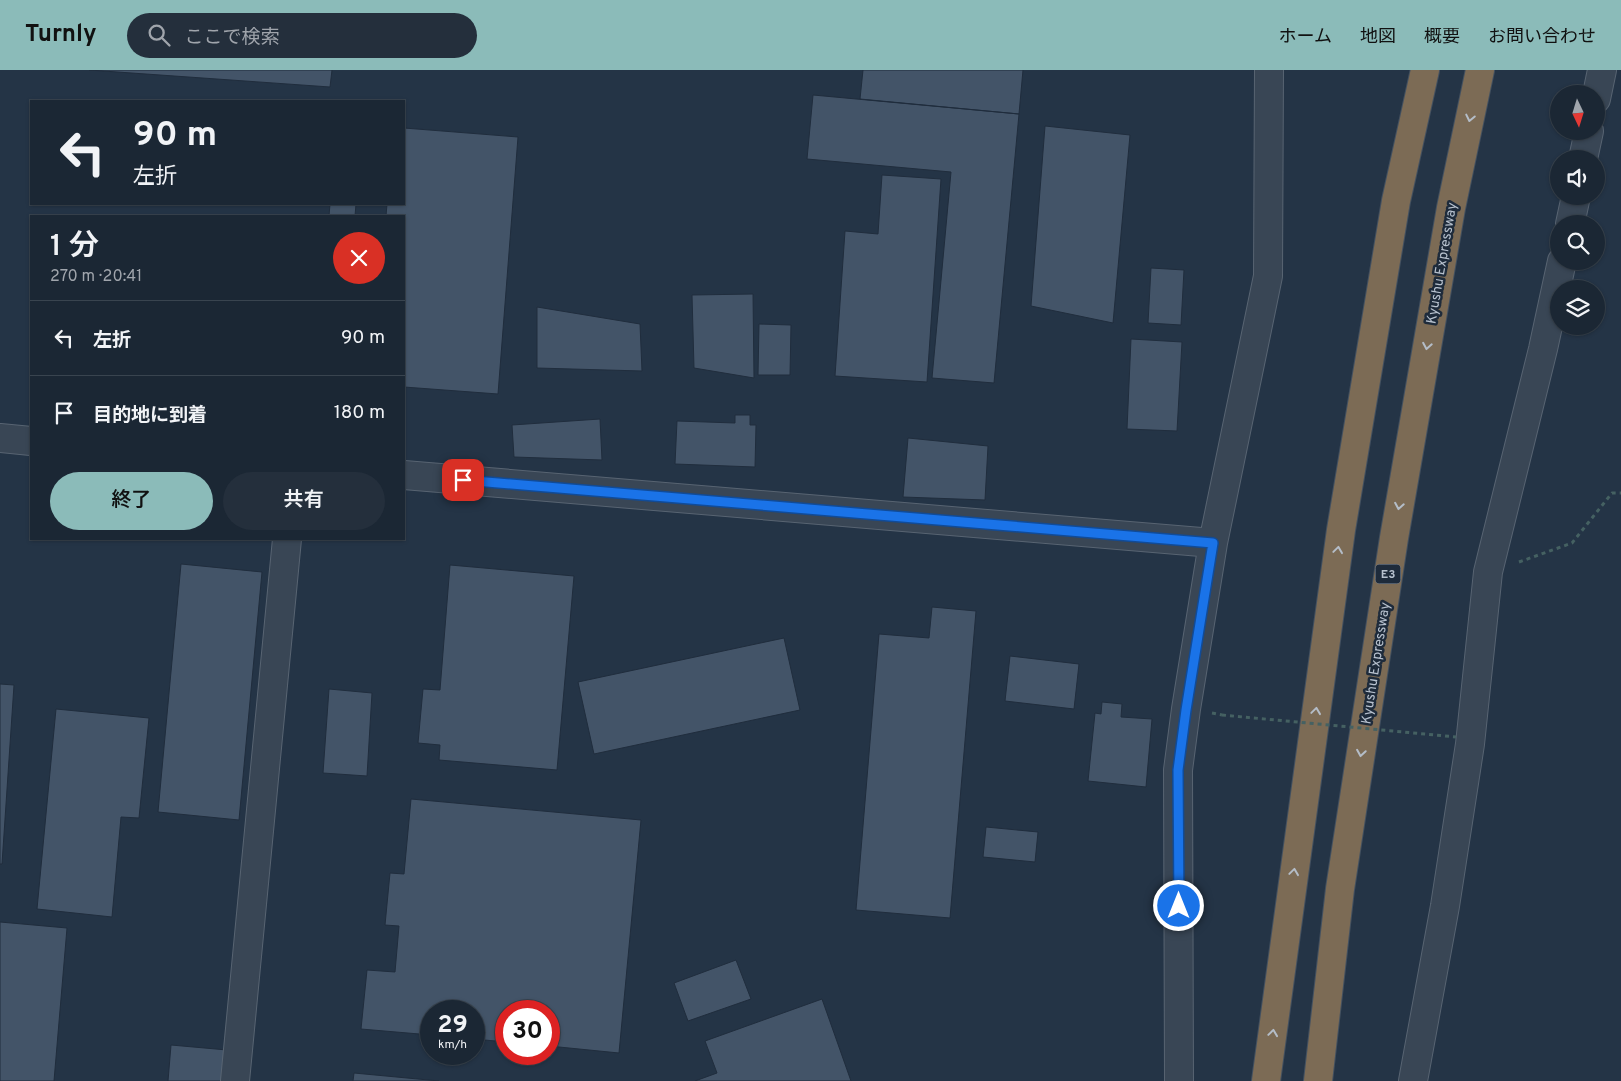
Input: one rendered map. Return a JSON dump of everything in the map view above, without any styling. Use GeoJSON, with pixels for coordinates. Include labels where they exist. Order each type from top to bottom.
{"type":"FeatureCollection","features":[{"type":"Feature","properties":{"kind":"highway"},"geometry":{"type":"LineString","coordinates":[[1266,1081],[1341,530],[1396,201],[1425,70]]}},
{"type":"Feature","properties":{"kind":"highway","name":"Kyushu Expressway"},"geometry":{"type":"LineString","coordinates":[[1318,1081],[1340,889],[1394,538],[1450,208],[1480,70]]}},
{"type":"Feature","properties":{"kind":"street"},"geometry":{"type":"LineString","coordinates":[[1179,1081],[1178,770],[1187,700],[1213,543],[1268,276],[1269,70]]}},
{"type":"Feature","properties":{"kind":"street"},"geometry":{"type":"LineString","coordinates":[[1599,85],[1602,70]]}},
{"type":"Feature","properties":{"kind":"street"},"geometry":{"type":"LineString","coordinates":[[1413,1081],[1445,906],[1470,744],[1488,572],[1543,348],[1560,270]]}},
{"type":"Feature","properties":{"kind":"street"},"geometry":{"type":"LineString","coordinates":[[0,438],[30,441]]}},
{"type":"Feature","properties":{"kind":"street"},"geometry":{"type":"LineString","coordinates":[[405,475],[1213,543]]}},
{"type":"Feature","properties":{"kind":"street"},"geometry":{"type":"LineString","coordinates":[[235,1081],[287,540]]}},
{"type":"Feature","properties":{"kind":"path"},"geometry":{"type":"LineString","coordinates":[[1488,572],[1572,543],[1612,493],[1621,493]]}},
{"type":"Feature","properties":{"kind":"path"},"geometry":{"type":"LineString","coordinates":[[1222,714],[1456,737]]}},
{"type":"Feature","properties":{"kind":"building"},"geometry":{"type":"Polygon","coordinates":[[[89,70],[332,70],[330,87],[89,70]]]}},
{"type":"Feature","properties":{"kind":"building"},"geometry":{"type":"Polygon","coordinates":[[[863,70],[1023,70],[1019,114],[860,99],[863,70]]]}},
{"type":"Feature","properties":{"kind":"building"},"geometry":{"type":"Polygon","coordinates":[[[813,95],[1019,114],[994,383],[932,378],[951,172],[807,159],[813,95]]]}},
{"type":"Feature","properties":{"kind":"building"},"geometry":{"type":"Polygon","coordinates":[[[1045,126],[1130,135],[1113,323],[1031,306],[1045,126]]]}},
{"type":"Feature","properties":{"kind":"building"},"geometry":{"type":"Polygon","coordinates":[[[405,128],[518,137],[498,394],[405,387],[405,215],[386,215],[387,205],[405,205],[405,128]]]}},
{"type":"Feature","properties":{"kind":"building"},"geometry":{"type":"Polygon","coordinates":[[[882,175],[941,179],[927,382],[835,376],[845,231],[878,234],[882,175]]]}},
{"type":"Feature","properties":{"kind":"building"},"geometry":{"type":"Polygon","coordinates":[[[330,205],[356,205],[355,215],[329,215],[330,205]]]}},
{"type":"Feature","properties":{"kind":"building"},"geometry":{"type":"Polygon","coordinates":[[[1151,268],[1184,270],[1181,325],[1148,323],[1151,268]]]}},
{"type":"Feature","properties":{"kind":"building"},"geometry":{"type":"Polygon","coordinates":[[[753,294],[754,378],[694,368],[692,295],[753,294]]]}},
{"type":"Feature","properties":{"kind":"building"},"geometry":{"type":"Polygon","coordinates":[[[537,307],[640,324],[642,371],[537,368],[537,307]]]}},
{"type":"Feature","properties":{"kind":"building"},"geometry":{"type":"Polygon","coordinates":[[[759,324],[791,325],[790,375],[758,375],[759,324]]]}},
{"type":"Feature","properties":{"kind":"building"},"geometry":{"type":"Polygon","coordinates":[[[1131,339],[1182,342],[1177,431],[1127,429],[1131,339]]]}},
{"type":"Feature","properties":{"kind":"building"},"geometry":{"type":"Polygon","coordinates":[[[735,415],[750,415],[750,425],[756,425],[755,467],[675,464],[677,421],[735,423],[735,415]]]}},
{"type":"Feature","properties":{"kind":"building"},"geometry":{"type":"Polygon","coordinates":[[[600,419],[602,460],[514,457],[512,425],[600,419]]]}},
{"type":"Feature","properties":{"kind":"building"},"geometry":{"type":"Polygon","coordinates":[[[908,438],[988,446],[985,500],[903,497],[908,438]]]}},
{"type":"Feature","properties":{"kind":"building"},"geometry":{"type":"Polygon","coordinates":[[[181,564],[262,572],[239,820],[158,812],[181,564]]]}},
{"type":"Feature","properties":{"kind":"building"},"geometry":{"type":"Polygon","coordinates":[[[450,565],[574,576],[557,770],[439,760],[440,745],[418,743],[423,689],[440,690],[450,565]]]}},
{"type":"Feature","properties":{"kind":"building"},"geometry":{"type":"Polygon","coordinates":[[[932,607],[976,611],[950,918],[856,910],[879,634],[929,638],[932,607]]]}},
{"type":"Feature","properties":{"kind":"building"},"geometry":{"type":"Polygon","coordinates":[[[784,638],[800,710],[594,754],[578,682],[784,638]]]}},
{"type":"Feature","properties":{"kind":"building"},"geometry":{"type":"Polygon","coordinates":[[[1010,656],[1079,664],[1074,709],[1005,701],[1010,656]]]}},
{"type":"Feature","properties":{"kind":"building"},"geometry":{"type":"Polygon","coordinates":[[[0,684],[14,685],[2,864],[0,864],[0,684]]]}},
{"type":"Feature","properties":{"kind":"building"},"geometry":{"type":"Polygon","coordinates":[[[329,689],[372,693],[367,776],[323,773],[329,689]]]}},
{"type":"Feature","properties":{"kind":"building"},"geometry":{"type":"Polygon","coordinates":[[[1102,702],[1122,704],[1121,717],[1152,719],[1146,787],[1088,781],[1095,713],[1101,714],[1102,702]]]}},
{"type":"Feature","properties":{"kind":"building"},"geometry":{"type":"Polygon","coordinates":[[[56,709],[149,718],[139,818],[121,817],[112,917],[37,909],[56,709]]]}},
{"type":"Feature","properties":{"kind":"building"},"geometry":{"type":"Polygon","coordinates":[[[411,799],[641,820],[619,1053],[560,1047],[560,1000],[495,1000],[495,1041],[485,1040],[485,1000],[420,1000],[420,1034],[361,1029],[367,970],[395,972],[399,926],[385,925],[390,873],[404,874],[411,799]]]}},
{"type":"Feature","properties":{"kind":"building"},"geometry":{"type":"Polygon","coordinates":[[[986,827],[1038,832],[1035,862],[983,857],[986,827]]]}},
{"type":"Feature","properties":{"kind":"building"},"geometry":{"type":"Polygon","coordinates":[[[0,922],[67,928],[54,1081],[0,1081],[0,922]]]}},
{"type":"Feature","properties":{"kind":"building"},"geometry":{"type":"Polygon","coordinates":[[[736,960],[751,999],[688,1021],[674,983],[736,960]]]}},
{"type":"Feature","properties":{"kind":"building"},"geometry":{"type":"Polygon","coordinates":[[[822,999],[851,1081],[695,1081],[717,1073],[705,1041],[822,999]]]}},
{"type":"Feature","properties":{"kind":"building"},"geometry":{"type":"Polygon","coordinates":[[[171,1045],[227,1050],[224,1081],[168,1081],[171,1045]]]}},
{"type":"Feature","properties":{"kind":"building"},"geometry":{"type":"Polygon","coordinates":[[[354,1073],[439,1081],[353,1081],[354,1073]]]}},
{"type":"Feature","properties":{"kind":"route"},"geometry":{"type":"LineString","coordinates":[[463,480],[1213,543],[1178,770],[1179,906]]}}]}
